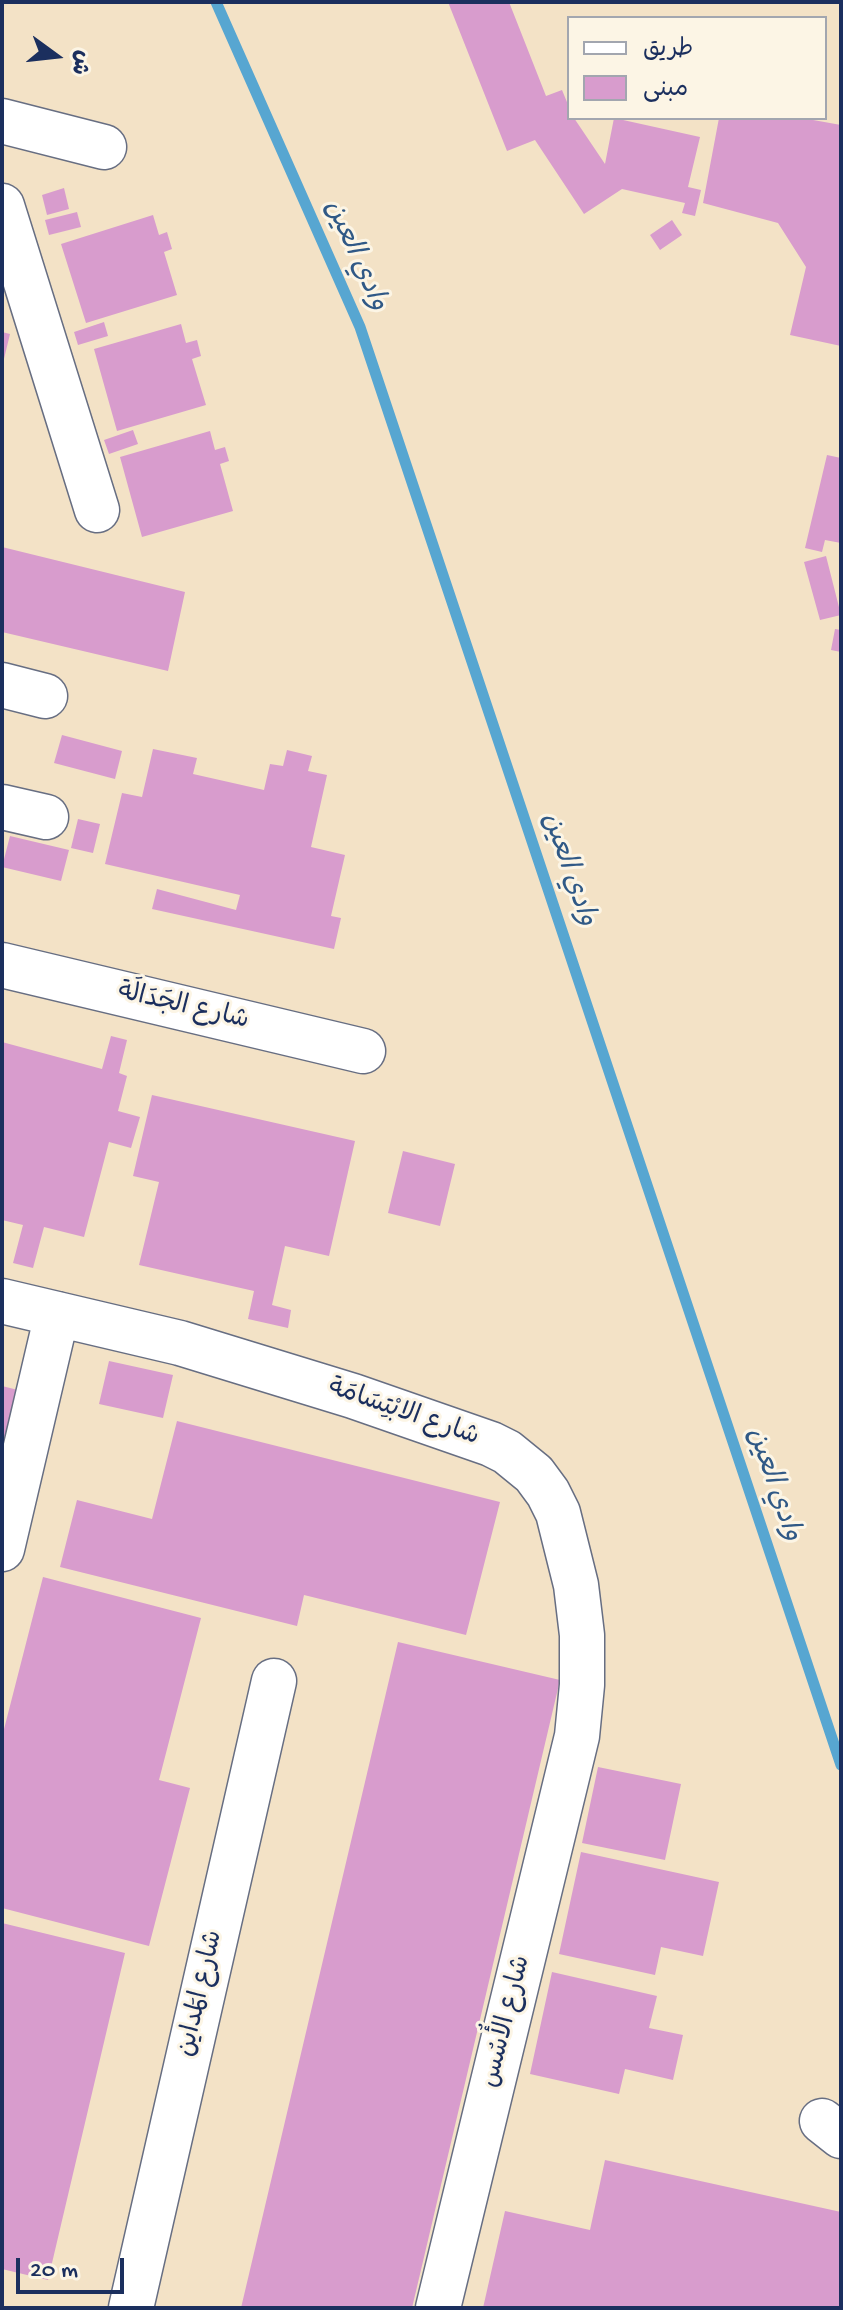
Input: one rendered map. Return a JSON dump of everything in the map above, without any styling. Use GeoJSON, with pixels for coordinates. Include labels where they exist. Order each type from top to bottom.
{"type":"FeatureCollection","features":[{"type":"Feature","properties":{"kind":"street"},"geometry":{"type":"LineString","coordinates":[[2,121],[104,147]]}},
{"type":"Feature","properties":{"kind":"street"},"geometry":{"type":"LineString","coordinates":[[2,206],[97,510]]}},
{"type":"Feature","properties":{"kind":"street"},"geometry":{"type":"LineString","coordinates":[[2,685],[45,696]]}},
{"type":"Feature","properties":{"kind":"street"},"geometry":{"type":"LineString","coordinates":[[2,807],[46,817]]}},
{"type":"Feature","properties":{"kind":"street","name":"شارع الجَدَالَة"},"geometry":{"type":"LineString","coordinates":[[2,965],[363,1051]]}},
{"type":"Feature","properties":{"kind":"street","name":"شارع الابْتِسَامَة"},"geometry":{"type":"LineString","coordinates":[[2,1301],[180,1343],[281,1373],[491,1444],[521,1462],[548,1493],[558,1513],[576,1585],[582,1648],[577,1736]]}},
{"type":"Feature","properties":{"kind":"street"},"geometry":{"type":"LineString","coordinates":[[2,1549],[57,1314]]}},
{"type":"Feature","properties":{"kind":"street","name":"شارع المَداين"},"geometry":{"type":"LineString","coordinates":[[131,2308],[274,1681]]}},
{"type":"Feature","properties":{"kind":"street","name":"شارع الأُسُس"},"geometry":{"type":"LineString","coordinates":[[438,2308],[577,1736]]}},
{"type":"Feature","properties":{"kind":"building"},"geometry":{"type":"Polygon","coordinates":[[[448,2],[509,2],[546,96],[562,90],[567,102],[567,120],[575,120],[605,164],[614,120],[700,137],[688,187],[701,190],[695,216],[682,213],[685,203],[622,189],[584,214],[535,140],[507,151],[448,2]]]}},
{"type":"Feature","properties":{"kind":"building"},"geometry":{"type":"Polygon","coordinates":[[[719,120],[813,120],[841,125],[841,346],[790,335],[806,267],[778,223],[703,203],[719,120]]]}},
{"type":"Feature","properties":{"kind":"building"},"geometry":{"type":"Polygon","coordinates":[[[64,188],[69,209],[47,215],[42,195],[64,188]]]}},
{"type":"Feature","properties":{"kind":"building"},"geometry":{"type":"Polygon","coordinates":[[[77,212],[81,227],[49,235],[45,220],[77,212]]]}},
{"type":"Feature","properties":{"kind":"building"},"geometry":{"type":"Polygon","coordinates":[[[153,215],[159,235],[167,232],[172,249],[164,252],[177,295],[86,323],[61,244],[153,215]]]}},
{"type":"Feature","properties":{"kind":"building"},"geometry":{"type":"Polygon","coordinates":[[[672,220],[682,235],[660,250],[650,235],[672,220]]]}},
{"type":"Feature","properties":{"kind":"building"},"geometry":{"type":"Polygon","coordinates":[[[104,322],[108,336],[78,345],[74,332],[104,322]]]}},
{"type":"Feature","properties":{"kind":"building"},"geometry":{"type":"Polygon","coordinates":[[[181,324],[186,343],[197,340],[201,356],[192,359],[206,405],[117,431],[94,349],[181,324]]]}},
{"type":"Feature","properties":{"kind":"building"},"geometry":{"type":"Polygon","coordinates":[[[2,332],[10,334],[3,363],[2,363],[2,332]]]}},
{"type":"Feature","properties":{"kind":"building"},"geometry":{"type":"Polygon","coordinates":[[[133,430],[138,444],[109,454],[104,440],[133,430]]]}},
{"type":"Feature","properties":{"kind":"building"},"geometry":{"type":"Polygon","coordinates":[[[210,431],[215,450],[225,447],[229,461],[220,464],[233,511],[142,537],[120,457],[210,431]]]}},
{"type":"Feature","properties":{"kind":"building"},"geometry":{"type":"Polygon","coordinates":[[[827,455],[841,458],[841,543],[825,540],[822,552],[805,548],[827,455]]]}},
{"type":"Feature","properties":{"kind":"building"},"geometry":{"type":"Polygon","coordinates":[[[2,547],[185,592],[168,671],[2,632],[2,547]]]}},
{"type":"Feature","properties":{"kind":"building"},"geometry":{"type":"Polygon","coordinates":[[[826,556],[841,615],[820,620],[804,562],[826,556]]]}},
{"type":"Feature","properties":{"kind":"building"},"geometry":{"type":"Polygon","coordinates":[[[835,629],[841,630],[841,652],[831,650],[835,629]]]}},
{"type":"Feature","properties":{"kind":"building"},"geometry":{"type":"Polygon","coordinates":[[[62,735],[122,751],[115,779],[54,763],[62,735]]]}},
{"type":"Feature","properties":{"kind":"building"},"geometry":{"type":"Polygon","coordinates":[[[153,749],[197,758],[193,774],[264,790],[270,764],[283,766],[287,750],[312,756],[308,771],[327,775],[311,847],[345,855],[331,916],[341,918],[334,949],[152,909],[157,889],[236,910],[240,895],[105,864],[122,793],[142,797],[153,749]]]}},
{"type":"Feature","properties":{"kind":"building"},"geometry":{"type":"Polygon","coordinates":[[[78,819],[100,824],[93,853],[71,848],[78,819]]]}},
{"type":"Feature","properties":{"kind":"building"},"geometry":{"type":"Polygon","coordinates":[[[10,836],[69,850],[61,881],[2,867],[10,836]]]}},
{"type":"Feature","properties":{"kind":"building"},"geometry":{"type":"Polygon","coordinates":[[[111,1036],[127,1040],[119,1073],[127,1076],[118,1111],[140,1117],[131,1148],[109,1142],[84,1237],[44,1227],[33,1268],[13,1263],[23,1225],[2,1220],[2,1042],[102,1069],[111,1036]]]}},
{"type":"Feature","properties":{"kind":"building"},"geometry":{"type":"Polygon","coordinates":[[[152,1095],[355,1141],[329,1256],[285,1246],[272,1305],[291,1310],[288,1328],[248,1319],[254,1291],[139,1265],[159,1182],[133,1176],[152,1095]]]}},
{"type":"Feature","properties":{"kind":"building"},"geometry":{"type":"Polygon","coordinates":[[[403,1151],[455,1164],[440,1226],[388,1213],[403,1151]]]}},
{"type":"Feature","properties":{"kind":"building"},"geometry":{"type":"Polygon","coordinates":[[[109,1361],[173,1375],[163,1418],[99,1404],[109,1361]]]}},
{"type":"Feature","properties":{"kind":"building"},"geometry":{"type":"Polygon","coordinates":[[[2,1386],[18,1390],[3,1451],[2,1451],[2,1386]]]}},
{"type":"Feature","properties":{"kind":"building"},"geometry":{"type":"Polygon","coordinates":[[[177,1421],[500,1502],[466,1635],[304,1595],[297,1626],[60,1567],[77,1500],[152,1519],[177,1421]]]}},
{"type":"Feature","properties":{"kind":"building"},"geometry":{"type":"Polygon","coordinates":[[[43,1577],[201,1618],[159,1780],[190,1788],[149,1946],[2,1908],[2,1737],[43,1577]]]}},
{"type":"Feature","properties":{"kind":"building"},"geometry":{"type":"Polygon","coordinates":[[[398,1642],[560,1680],[412,2308],[241,2308],[398,1642]]]}},
{"type":"Feature","properties":{"kind":"building"},"geometry":{"type":"Polygon","coordinates":[[[598,1767],[681,1784],[665,1860],[582,1843],[598,1767]]]}},
{"type":"Feature","properties":{"kind":"building"},"geometry":{"type":"Polygon","coordinates":[[[581,1852],[719,1882],[703,1956],[661,1947],[655,1975],[559,1954],[581,1852]]]}},
{"type":"Feature","properties":{"kind":"building"},"geometry":{"type":"Polygon","coordinates":[[[2,1923],[125,1953],[48,2280],[2,2269],[2,1923]]]}},
{"type":"Feature","properties":{"kind":"building"},"geometry":{"type":"Polygon","coordinates":[[[552,1972],[657,1996],[649,2028],[683,2035],[673,2080],[625,2069],[619,2094],[530,2074],[552,1972]]]}},
{"type":"Feature","properties":{"kind":"building"},"geometry":{"type":"Polygon","coordinates":[[[605,2160],[841,2212],[841,2308],[483,2308],[505,2211],[590,2230],[605,2160]]]}},
{"type":"Feature","properties":{"kind":"waterway","name":"وادي العين"},"geometry":{"type":"LineString","coordinates":[[216,2],[360,327],[841,1765]]}}]}
